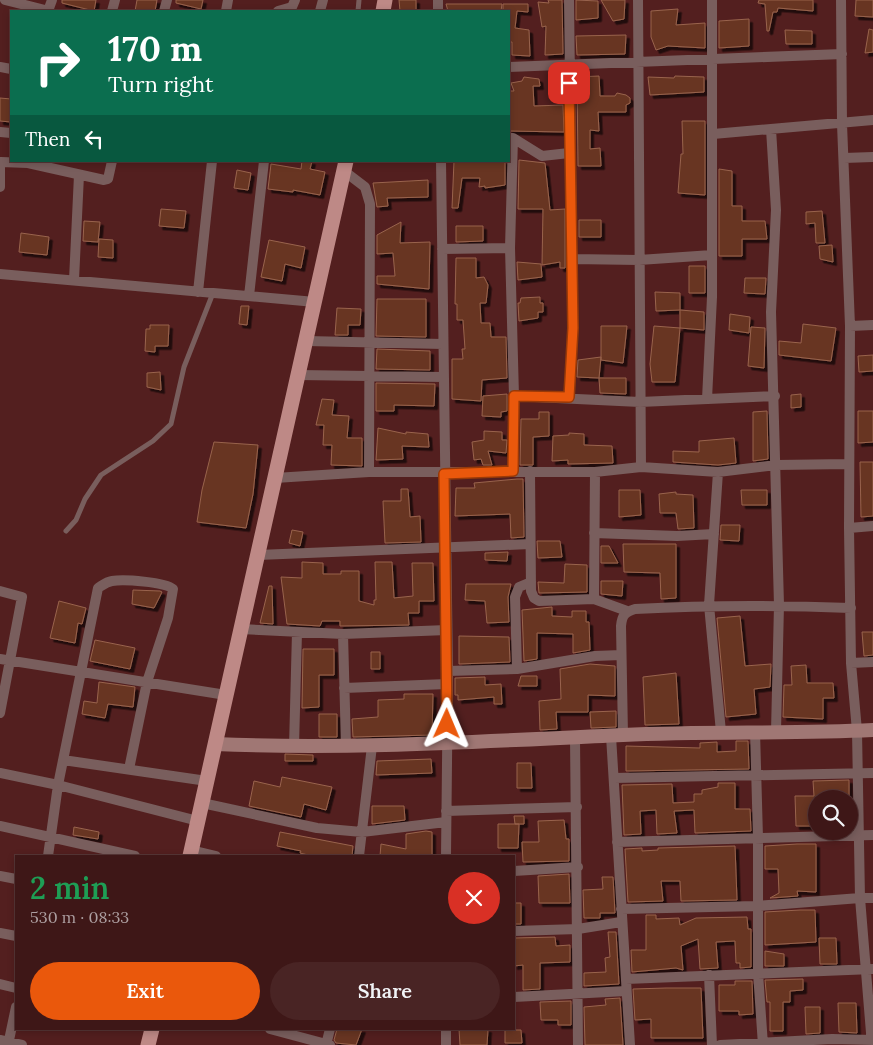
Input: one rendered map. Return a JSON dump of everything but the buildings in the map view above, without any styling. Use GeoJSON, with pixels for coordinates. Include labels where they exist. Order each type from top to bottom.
{"type":"FeatureCollection","features":[{"type":"Feature","properties":{"kind":"main road"},"geometry":{"type":"LineString","coordinates":[[191,853],[345,166]]}},
{"type":"Feature","properties":{"kind":"main road"},"geometry":{"type":"LineString","coordinates":[[148,1045],[152,1030]]}},
{"type":"Feature","properties":{"kind":"street"},"geometry":{"type":"LineString","coordinates":[[5,0],[21,2],[46,10]]}},
{"type":"Feature","properties":{"kind":"street"},"geometry":{"type":"LineString","coordinates":[[282,10],[292,7],[295,0]]}},
{"type":"Feature","properties":{"kind":"street"},"geometry":{"type":"LineString","coordinates":[[438,0],[445,0]]}},
{"type":"Feature","properties":{"kind":"street"},"geometry":{"type":"LineString","coordinates":[[569,0],[573,328],[569,397]]}},
{"type":"Feature","properties":{"kind":"street"},"geometry":{"type":"LineString","coordinates":[[638,0],[640,467]]}},
{"type":"Feature","properties":{"kind":"street"},"geometry":{"type":"LineString","coordinates":[[707,399],[712,255],[712,0]]}},
{"type":"Feature","properties":{"kind":"street"},"geometry":{"type":"LineString","coordinates":[[841,0],[842,124],[850,326],[848,528],[851,663],[858,790]]}},
{"type":"Feature","properties":{"kind":"street"},"geometry":{"type":"LineString","coordinates":[[510,67],[842,54]]}},
{"type":"Feature","properties":{"kind":"street"},"geometry":{"type":"LineString","coordinates":[[713,134],[873,120]]}},
{"type":"Feature","properties":{"kind":"street"},"geometry":{"type":"LineString","coordinates":[[771,129],[776,210],[771,312],[779,605],[776,731]]}},
{"type":"Feature","properties":{"kind":"street"},"geometry":{"type":"LineString","coordinates":[[513,471],[514,396],[510,248],[511,138],[542,156],[570,153]]}},
{"type":"Feature","properties":{"kind":"street"},"geometry":{"type":"LineString","coordinates":[[844,158],[873,157]]}},
{"type":"Feature","properties":{"kind":"street"},"geometry":{"type":"LineString","coordinates":[[0,187],[1,162],[28,163],[79,175],[108,179],[112,162]]}},
{"type":"Feature","properties":{"kind":"street"},"geometry":{"type":"LineString","coordinates":[[198,292],[212,162]]}},
{"type":"Feature","properties":{"kind":"street"},"geometry":{"type":"LineString","coordinates":[[249,296],[264,162]]}},
{"type":"Feature","properties":{"kind":"street"},"geometry":{"type":"LineString","coordinates":[[441,162],[448,671],[446,855]]}},
{"type":"Feature","properties":{"kind":"street"},"geometry":{"type":"LineString","coordinates":[[345,166],[365,187],[370,204],[369,472]]}},
{"type":"Feature","properties":{"kind":"street"},"geometry":{"type":"LineString","coordinates":[[74,280],[79,175]]}},
{"type":"Feature","properties":{"kind":"street"},"geometry":{"type":"LineString","coordinates":[[442,249],[510,248]]}},
{"type":"Feature","properties":{"kind":"street"},"geometry":{"type":"LineString","coordinates":[[572,259],[639,260],[712,255]]}},
{"type":"Feature","properties":{"kind":"street"},"geometry":{"type":"LineString","coordinates":[[0,274],[315,302]]}},
{"type":"Feature","properties":{"kind":"street"},"geometry":{"type":"LineString","coordinates":[[850,326],[873,325]]}},
{"type":"Feature","properties":{"kind":"street"},"geometry":{"type":"LineString","coordinates":[[306,341],[443,344]]}},
{"type":"Feature","properties":{"kind":"street"},"geometry":{"type":"LineString","coordinates":[[298,374],[443,377]]}},
{"type":"Feature","properties":{"kind":"street"},"geometry":{"type":"LineString","coordinates":[[514,396],[569,397],[640,402],[774,396]]}},
{"type":"Feature","properties":{"kind":"street"},"geometry":{"type":"LineString","coordinates":[[275,478],[369,472],[444,474],[513,471],[595,472],[640,467],[718,472],[776,465],[848,464]]}},
{"type":"Feature","properties":{"kind":"street"},"geometry":{"type":"LineString","coordinates":[[530,471],[531,582],[534,598],[539,601],[594,599],[627,611],[709,605],[851,608]]}},
{"type":"Feature","properties":{"kind":"street"},"geometry":{"type":"LineString","coordinates":[[594,599],[595,472]]}},
{"type":"Feature","properties":{"kind":"street"},"geometry":{"type":"LineString","coordinates":[[718,472],[709,605],[720,732]]}},
{"type":"Feature","properties":{"kind":"street"},"geometry":{"type":"LineString","coordinates":[[848,528],[873,526]]}},
{"type":"Feature","properties":{"kind":"street"},"geometry":{"type":"LineString","coordinates":[[594,533],[678,536],[714,534]]}},
{"type":"Feature","properties":{"kind":"street"},"geometry":{"type":"LineString","coordinates":[[258,555],[530,544]]}},
{"type":"Feature","properties":{"kind":"street"},"geometry":{"type":"LineString","coordinates":[[48,855],[58,785],[98,588],[113,580],[168,585],[173,589],[168,618],[147,682],[129,770]]}},
{"type":"Feature","properties":{"kind":"street"},"geometry":{"type":"LineString","coordinates":[[518,669],[515,597],[519,587],[531,582]]}},
{"type":"Feature","properties":{"kind":"street"},"geometry":{"type":"LineString","coordinates":[[0,591],[22,597],[4,659],[0,713]]}},
{"type":"Feature","properties":{"kind":"street"},"geometry":{"type":"LineString","coordinates":[[627,611],[622,617],[614,778],[630,1045]]}},
{"type":"Feature","properties":{"kind":"street"},"geometry":{"type":"LineString","coordinates":[[241,629],[343,634],[447,630]]}},
{"type":"Feature","properties":{"kind":"street"},"geometry":{"type":"LineString","coordinates":[[294,747],[297,632]]}},
{"type":"Feature","properties":{"kind":"street"},"geometry":{"type":"LineString","coordinates":[[343,634],[346,746]]}},
{"type":"Feature","properties":{"kind":"street"},"geometry":{"type":"LineString","coordinates":[[448,671],[518,669],[595,656],[621,655]]}},
{"type":"Feature","properties":{"kind":"street"},"geometry":{"type":"LineString","coordinates":[[4,659],[226,695]]}},
{"type":"Feature","properties":{"kind":"street"},"geometry":{"type":"LineString","coordinates":[[851,663],[873,662]]}},
{"type":"Feature","properties":{"kind":"street"},"geometry":{"type":"LineString","coordinates":[[344,688],[448,684]]}},
{"type":"Feature","properties":{"kind":"street"},"geometry":{"type":"LineString","coordinates":[[215,744],[294,747],[372,746],[617,735],[873,730]]}},
{"type":"Feature","properties":{"kind":"street"},"geometry":{"type":"LineString","coordinates":[[754,731],[758,838],[758,973],[763,1044]]}},
{"type":"Feature","properties":{"kind":"street"},"geometry":{"type":"LineString","coordinates":[[576,738],[578,1045]]}},
{"type":"Feature","properties":{"kind":"street"},"geometry":{"type":"LineString","coordinates":[[359,855],[372,746]]}},
{"type":"Feature","properties":{"kind":"street"},"geometry":{"type":"LineString","coordinates":[[63,760],[207,781]]}},
{"type":"Feature","properties":{"kind":"street"},"geometry":{"type":"LineString","coordinates":[[614,778],[873,773]]}},
{"type":"Feature","properties":{"kind":"street"},"geometry":{"type":"LineString","coordinates":[[0,774],[58,785],[198,821]]}},
{"type":"Feature","properties":{"kind":"street"},"geometry":{"type":"LineString","coordinates":[[202,803],[317,828],[362,832],[446,822]]}},
{"type":"Feature","properties":{"kind":"street"},"geometry":{"type":"LineString","coordinates":[[446,811],[577,807]]}},
{"type":"Feature","properties":{"kind":"street"},"geometry":{"type":"LineString","coordinates":[[0,826],[131,855]]}},
{"type":"Feature","properties":{"kind":"street"},"geometry":{"type":"LineString","coordinates":[[720,1045],[832,1039],[872,1041],[869,969],[860,898],[861,858],[858,836],[873,835]]}},
{"type":"Feature","properties":{"kind":"street"},"geometry":{"type":"LineString","coordinates":[[617,842],[808,837]]}},
{"type":"Feature","properties":{"kind":"street"},"geometry":{"type":"LineString","coordinates":[[191,853],[208,855]]}},
{"type":"Feature","properties":{"kind":"street"},"geometry":{"type":"LineString","coordinates":[[515,871],[578,867]]}},
{"type":"Feature","properties":{"kind":"street"},"geometry":{"type":"LineString","coordinates":[[0,876],[15,880]]}},
{"type":"Feature","properties":{"kind":"street"},"geometry":{"type":"LineString","coordinates":[[621,909],[757,906],[873,898]]}},
{"type":"Feature","properties":{"kind":"street"},"geometry":{"type":"LineString","coordinates":[[515,931],[578,929],[622,922]]}},
{"type":"Feature","properties":{"kind":"street"},"geometry":{"type":"LineString","coordinates":[[0,933],[15,936]]}},
{"type":"Feature","properties":{"kind":"street"},"geometry":{"type":"LineString","coordinates":[[626,979],[869,969]]}},
{"type":"Feature","properties":{"kind":"street"},"geometry":{"type":"LineString","coordinates":[[709,975],[712,1045]]}},
{"type":"Feature","properties":{"kind":"street"},"geometry":{"type":"LineString","coordinates":[[0,984],[15,988]]}},
{"type":"Feature","properties":{"kind":"street"},"geometry":{"type":"LineString","coordinates":[[515,996],[626,990]]}},
{"type":"Feature","properties":{"kind":"street"},"geometry":{"type":"LineString","coordinates":[[15,1010],[5,1042],[22,1045]]}},
{"type":"Feature","properties":{"kind":"street"},"geometry":{"type":"LineString","coordinates":[[274,1030],[328,1045],[330,1030]]}},
{"type":"Feature","properties":{"kind":"street"},"geometry":{"type":"LineString","coordinates":[[446,1030],[446,1045]]}},
{"type":"Feature","properties":{"kind":"lane"},"geometry":{"type":"LineString","coordinates":[[66,532],[76,520],[85,499],[101,475],[153,441],[171,424],[184,367],[213,293]]}},
{"type":"Feature","properties":{"kind":"route"},"geometry":{"type":"LineString","coordinates":[[447,724],[448,671],[444,474],[513,471],[514,396],[569,397],[573,328],[569,83]]}}]}
